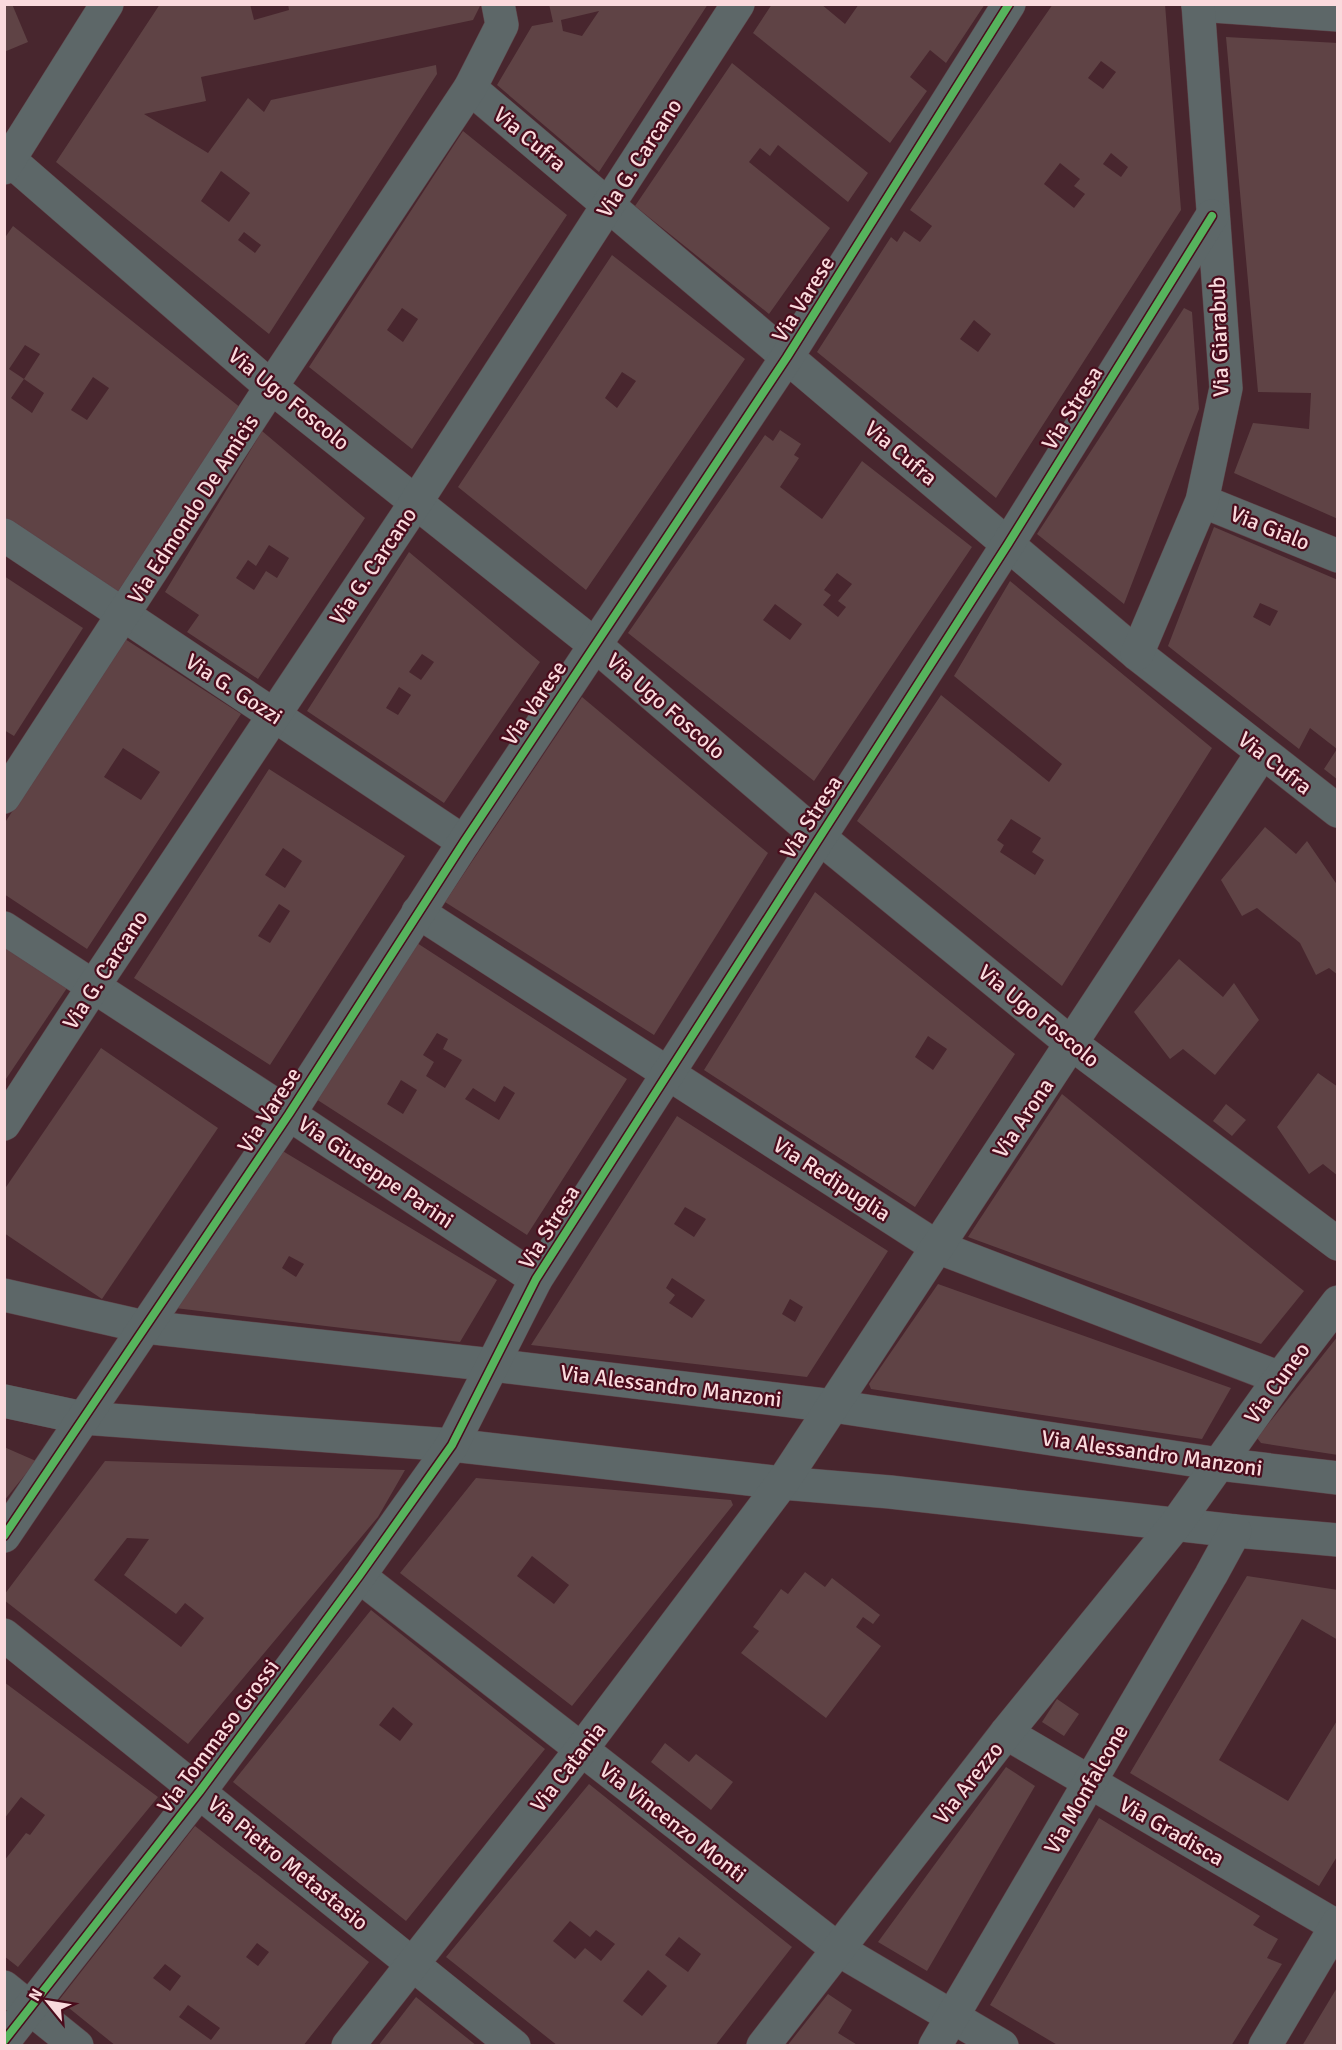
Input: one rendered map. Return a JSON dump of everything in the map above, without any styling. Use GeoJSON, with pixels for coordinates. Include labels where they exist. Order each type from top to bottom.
{"type":"FeatureCollection","features":[{"type":"Feature","properties":{"kind":"street"},"geometry":{"type":"LineString","coordinates":[[6,161],[107,4]]}},
{"type":"Feature","properties":{"kind":"street","name":"Via Edmondo De Amicis"},"geometry":{"type":"LineString","coordinates":[[4,797],[470,88],[502,26],[498,4]]}},
{"type":"Feature","properties":{"kind":"street","name":"Via G. Carcano"},"geometry":{"type":"LineString","coordinates":[[4,1124],[416,502],[738,4]]}},
{"type":"Feature","properties":{"kind":"street","name":"Via Varese"},"geometry":{"type":"LineString","coordinates":[[4,1536],[289,1114],[464,842],[787,357],[1009,4]]}},
{"type":"Feature","properties":{"kind":"street"},"geometry":{"type":"LineString","coordinates":[[1198,5],[1338,15]]}},
{"type":"Feature","properties":{"kind":"street","name":"Via Giarabub"},"geometry":{"type":"LineString","coordinates":[[1137,654],[1202,501],[1226,388],[1198,5]]}},
{"type":"Feature","properties":{"kind":"street","name":"Via Cufra"},"geometry":{"type":"LineString","coordinates":[[470,88],[1137,654],[1338,812]]}},
{"type":"Feature","properties":{"kind":"street","name":"Via Ugo Foscolo"},"geometry":{"type":"LineString","coordinates":[[6,161],[272,387],[595,645],[819,837],[1072,1044],[1338,1244]]}},
{"type":"Feature","properties":{"kind":"street","name":"Via Stresa"},"geometry":{"type":"LineString","coordinates":[[452,1446],[536,1279],[1008,544],[1212,216]]}},
{"type":"Feature","properties":{"kind":"street","name":"Via Gialo"},"geometry":{"type":"LineString","coordinates":[[1202,501],[1338,556]]}},
{"type":"Feature","properties":{"kind":"street","name":"Via G. Gozzi"},"geometry":{"type":"LineString","coordinates":[[4,535],[464,842]]}},
{"type":"Feature","properties":{"kind":"street","name":"Via Arona"},"geometry":{"type":"LineString","coordinates":[[782,1483],[1263,753]]}},
{"type":"Feature","properties":{"kind":"street","name":"Via Redipuglia"},"geometry":{"type":"LineString","coordinates":[[418,912],[937,1246],[1280,1378]]}},
{"type":"Feature","properties":{"kind":"street","name":"Via Giuseppe Parini"},"geometry":{"type":"LineString","coordinates":[[4,928],[536,1279]]}},
{"type":"Feature","properties":{"kind":"street","name":"Via Alessandro Manzoni"},"geometry":{"type":"LineString","coordinates":[[4,1294],[145,1327],[493,1365],[833,1406],[1219,1464],[1338,1478]]}},
{"type":"Feature","properties":{"kind":"street","name":"Via Cuneo"},"geometry":{"type":"LineString","coordinates":[[1176,1524],[1280,1378],[1338,1302]]}},
{"type":"Feature","properties":{"kind":"street"},"geometry":{"type":"LineString","coordinates":[[4,1401],[83,1418],[452,1446],[782,1483],[890,1492],[1235,1531],[1338,1540]]}},
{"type":"Feature","properties":{"kind":"street","name":"Via Tommaso Grossi"},"geometry":{"type":"LineString","coordinates":[[4,2041],[200,1791],[452,1446]]}},
{"type":"Feature","properties":{"kind":"street","name":"Via Catania"},"geometry":{"type":"LineString","coordinates":[[348,2046],[582,1750],[782,1483]]}},
{"type":"Feature","properties":{"kind":"street","name":"Via Arezzo"},"geometry":{"type":"LineString","coordinates":[[763,2046],[1006,1733],[1176,1524]]}},
{"type":"Feature","properties":{"kind":"street","name":"Via Monfalcone"},"geometry":{"type":"LineString","coordinates":[[934,2046],[1235,1531]]}},
{"type":"Feature","properties":{"kind":"street","name":"Via Vincenzo Monti"},"geometry":{"type":"LineString","coordinates":[[359,1576],[839,1950],[1002,2046]]}},
{"type":"Feature","properties":{"kind":"street","name":"Via Pietro Metastasio"},"geometry":{"type":"LineString","coordinates":[[4,1635],[514,2046]]}},
{"type":"Feature","properties":{"kind":"street","name":"Via Gradisca"},"geometry":{"type":"LineString","coordinates":[[1006,1733],[1337,1926]]}},
{"type":"Feature","properties":{"kind":"street"},"geometry":{"type":"LineString","coordinates":[[1264,2046],[1337,1926]]}},
{"type":"Feature","properties":{"kind":"street"},"geometry":{"type":"LineString","coordinates":[[4,1987],[77,2046]]}},
{"type":"Feature","properties":{"kind":"building"},"geometry":{"type":"Polygon","coordinates":[[[4,4],[12,4],[28,42],[4,52],[4,4]]]}},
{"type":"Feature","properties":{"kind":"building"},"geometry":{"type":"Polygon","coordinates":[[[160,4],[250,4],[254,20],[289,10],[288,4],[481,4],[473,20],[201,77],[206,101],[144,114],[208,153],[248,98],[264,112],[271,100],[436,65],[437,74],[269,334],[56,162],[160,4]],[[221,171],[201,201],[229,222],[250,193],[221,171]],[[244,232],[238,240],[255,253],[261,245],[244,232]]]}},
{"type":"Feature","properties":{"kind":"building"},"geometry":{"type":"Polygon","coordinates":[[[549,4],[708,4],[599,172],[497,85],[532,26],[553,22],[549,4]],[[599,11],[561,20],[563,31],[582,36],[599,11]]]}},
{"type":"Feature","properties":{"kind":"building"},"geometry":{"type":"Polygon","coordinates":[[[772,4],[821,4],[845,24],[859,4],[985,4],[946,63],[930,50],[910,77],[927,91],[890,143],[753,33],[772,4]]]}},
{"type":"Feature","properties":{"kind":"building"},"geometry":{"type":"Polygon","coordinates":[[[1053,4],[1165,4],[1181,210],[996,498],[817,352],[891,237],[897,242],[904,231],[920,242],[932,226],[910,210],[1053,4]],[[1101,61],[1088,78],[1103,89],[1116,72],[1101,61]],[[1111,153],[1103,164],[1121,177],[1128,167],[1111,153]],[[1060,163],[1044,184],[1074,208],[1085,194],[1074,186],[1080,179],[1060,163]],[[974,320],[960,339],[978,352],[991,334],[974,320]]]}},
{"type":"Feature","properties":{"kind":"building"},"geometry":{"type":"Polygon","coordinates":[[[1226,37],[1338,43],[1338,519],[1234,473],[1253,423],[1309,429],[1311,393],[1258,392],[1226,37]]]}},
{"type":"Feature","properties":{"kind":"building"},"geometry":{"type":"Polygon","coordinates":[[[732,63],[868,173],[848,202],[778,145],[770,156],[760,148],[749,162],[830,228],[769,314],[635,206],[732,63]]]}},
{"type":"Feature","properties":{"kind":"building"},"geometry":{"type":"Polygon","coordinates":[[[463,131],[567,215],[412,449],[309,367],[463,131]],[[402,308],[387,330],[403,342],[418,319],[402,308]]]}},
{"type":"Feature","properties":{"kind":"building"},"geometry":{"type":"Polygon","coordinates":[[[13,226],[241,408],[117,593],[4,518],[4,239],[13,226]],[[25,345],[9,369],[24,379],[40,354],[25,345]],[[93,377],[71,410],[87,420],[109,388],[93,377]],[[24,379],[11,398],[32,413],[44,393],[24,379]]]}},
{"type":"Feature","properties":{"kind":"building"},"geometry":{"type":"Polygon","coordinates":[[[612,255],[745,359],[586,590],[458,487],[612,255]],[[622,372],[605,398],[617,408],[636,381],[622,372]]]}},
{"type":"Feature","properties":{"kind":"building"},"geometry":{"type":"Polygon","coordinates":[[[1184,308],[1192,312],[1199,409],[1124,604],[1037,534],[1184,308]]]}},
{"type":"Feature","properties":{"kind":"building"},"geometry":{"type":"Polygon","coordinates":[[[780,430],[801,444],[794,455],[799,458],[780,487],[822,519],[862,461],[972,547],[814,781],[628,633],[765,435],[773,441],[780,430]],[[837,573],[824,590],[831,595],[823,605],[838,617],[846,607],[838,601],[852,584],[837,573]],[[775,604],[763,620],[790,640],[802,624],[775,604]]]}},
{"type":"Feature","properties":{"kind":"building"},"geometry":{"type":"Polygon","coordinates":[[[262,431],[365,518],[258,679],[187,632],[199,615],[165,592],[262,431]],[[269,545],[256,566],[248,560],[236,578],[254,590],[266,571],[277,578],[289,558],[269,545]]]}},
{"type":"Feature","properties":{"kind":"building"},"geometry":{"type":"Polygon","coordinates":[[[1214,527],[1338,580],[1338,780],[1324,769],[1337,749],[1310,728],[1299,749],[1168,646],[1214,527]],[[1260,603],[1253,617],[1270,626],[1278,611],[1260,603]]]}},
{"type":"Feature","properties":{"kind":"building"},"geometry":{"type":"Polygon","coordinates":[[[409,552],[540,662],[444,803],[307,711],[409,552]],[[422,654],[409,672],[421,680],[434,662],[422,654]],[[399,687],[386,708],[398,715],[411,695],[399,687]]]}},
{"type":"Feature","properties":{"kind":"building"},"geometry":{"type":"Polygon","coordinates":[[[4,576],[83,628],[14,736],[4,730],[4,576]]]}},
{"type":"Feature","properties":{"kind":"building"},"geometry":{"type":"Polygon","coordinates":[[[1010,581],[1212,748],[1062,986],[857,821],[941,695],[1049,782],[1062,764],[954,676],[1010,581]],[[1011,819],[997,840],[1004,845],[1000,852],[1035,875],[1044,860],[1032,852],[1041,838],[1011,819]]]}},
{"type":"Feature","properties":{"kind":"building"},"geometry":{"type":"Polygon","coordinates":[[[125,639],[241,714],[87,949],[4,894],[4,824],[125,639]],[[123,748],[104,777],[141,800],[160,772],[123,748]]]}},
{"type":"Feature","properties":{"kind":"building"},"geometry":{"type":"Polygon","coordinates":[[[582,697],[768,853],[654,1035],[445,902],[582,697]]]}},
{"type":"Feature","properties":{"kind":"building"},"geometry":{"type":"Polygon","coordinates":[[[269,769],[405,856],[270,1065],[134,978],[269,769]],[[283,848],[265,875],[285,888],[302,861],[283,848]],[[279,904],[258,936],[270,943],[290,911],[279,904]]]}},
{"type":"Feature","properties":{"kind":"building"},"geometry":{"type":"Polygon","coordinates":[[[1265,827],[1296,854],[1307,841],[1338,886],[1338,975],[1329,968],[1316,975],[1300,943],[1257,908],[1242,916],[1221,880],[1265,827]]]}},
{"type":"Feature","properties":{"kind":"building"},"geometry":{"type":"Polygon","coordinates":[[[815,892],[1015,1054],[915,1207],[704,1070],[815,892]],[[928,1036],[915,1057],[933,1070],[947,1049],[928,1036]]]}},
{"type":"Feature","properties":{"kind":"building"},"geometry":{"type":"Polygon","coordinates":[[[417,943],[627,1079],[527,1235],[316,1099],[417,943]],[[437,1033],[423,1055],[434,1062],[426,1076],[445,1088],[462,1060],[443,1049],[448,1039],[437,1033]],[[401,1080],[387,1104],[403,1114],[417,1090],[401,1080]],[[504,1086],[495,1102],[473,1088],[465,1099],[499,1120],[515,1093],[504,1086]]]}},
{"type":"Feature","properties":{"kind":"building"},"geometry":{"type":"Polygon","coordinates":[[[4,945],[69,985],[4,1082],[4,945]]]}},
{"type":"Feature","properties":{"kind":"building"},"geometry":{"type":"Polygon","coordinates":[[[1179,959],[1223,997],[1234,983],[1259,1020],[1215,1075],[1183,1049],[1170,1059],[1134,1012],[1179,959]]]}},
{"type":"Feature","properties":{"kind":"building"},"geometry":{"type":"Polygon","coordinates":[[[101,1048],[218,1128],[102,1299],[4,1233],[4,1190],[101,1048]]]}},
{"type":"Feature","properties":{"kind":"building"},"geometry":{"type":"Polygon","coordinates":[[[1318,1073],[1338,1087],[1338,1176],[1323,1164],[1309,1174],[1277,1127],[1318,1073]]]}},
{"type":"Feature","properties":{"kind":"building"},"geometry":{"type":"Polygon","coordinates":[[[1062,1094],[1304,1291],[1261,1344],[968,1237],[1062,1094]]]}},
{"type":"Feature","properties":{"kind":"building"},"geometry":{"type":"Polygon","coordinates":[[[1226,1104],[1246,1120],[1232,1136],[1213,1121],[1226,1104]]]}},
{"type":"Feature","properties":{"kind":"building"},"geometry":{"type":"Polygon","coordinates":[[[677,1116],[888,1251],[807,1377],[531,1345],[677,1116]],[[685,1207],[674,1224],[694,1237],[706,1219],[685,1207]],[[672,1278],[666,1288],[675,1295],[669,1303],[692,1318],[705,1300],[672,1278]],[[790,1299],[782,1314],[795,1322],[803,1307],[790,1299]]]}},
{"type":"Feature","properties":{"kind":"building"},"geometry":{"type":"Polygon","coordinates":[[[281,1150],[497,1280],[460,1342],[175,1308],[281,1150]],[[289,1256],[282,1268],[296,1277],[304,1264],[289,1256]]]}},
{"type":"Feature","properties":{"kind":"building"},"geometry":{"type":"Polygon","coordinates":[[[938,1284],[1231,1388],[1202,1439],[871,1389],[869,1384],[938,1284]]]}},
{"type":"Feature","properties":{"kind":"building"},"geometry":{"type":"Polygon","coordinates":[[[1338,1336],[1338,1455],[1261,1443],[1257,1438],[1338,1336]]]}},
{"type":"Feature","properties":{"kind":"building"},"geometry":{"type":"Polygon","coordinates":[[[4,1447],[36,1461],[4,1501],[4,1447]]]}},
{"type":"Feature","properties":{"kind":"building"},"geometry":{"type":"Polygon","coordinates":[[[105,1461],[405,1470],[378,1517],[188,1744],[4,1600],[4,1595],[105,1461]],[[127,1538],[94,1580],[181,1647],[204,1618],[185,1603],[176,1614],[124,1575],[149,1539],[127,1538]]]}},
{"type":"Feature","properties":{"kind":"building"},"geometry":{"type":"Polygon","coordinates":[[[476,1478],[731,1500],[733,1505],[572,1706],[400,1573],[476,1478]],[[532,1556],[517,1576],[554,1604],[569,1585],[532,1556]]]}},
{"type":"Feature","properties":{"kind":"building"},"geometry":{"type":"Polygon","coordinates":[[[805,1572],[825,1587],[832,1578],[880,1615],[873,1624],[863,1617],[856,1627],[881,1646],[826,1718],[741,1653],[759,1631],[753,1627],[781,1589],[788,1594],[805,1572]]]}},
{"type":"Feature","properties":{"kind":"building"},"geometry":{"type":"Polygon","coordinates":[[[1247,1576],[1338,1590],[1338,1640],[1302,1619],[1219,1760],[1288,1801],[1338,1719],[1338,1855],[1319,1886],[1130,1773],[1247,1576]]]}},
{"type":"Feature","properties":{"kind":"building"},"geometry":{"type":"Polygon","coordinates":[[[371,1610],[545,1749],[406,1921],[233,1782],[371,1610]],[[393,1707],[379,1725],[400,1741],[413,1724],[393,1707]]]}},
{"type":"Feature","properties":{"kind":"building"},"geometry":{"type":"Polygon","coordinates":[[[4,1682],[158,1797],[18,1967],[4,1956],[4,1861],[26,1833],[30,1835],[45,1815],[21,1797],[4,1819],[4,1682]]]}},
{"type":"Feature","properties":{"kind":"building"},"geometry":{"type":"Polygon","coordinates":[[[1057,1699],[1079,1714],[1064,1736],[1042,1722],[1057,1699]]]}},
{"type":"Feature","properties":{"kind":"building"},"geometry":{"type":"Polygon","coordinates":[[[665,1743],[689,1762],[696,1754],[733,1782],[711,1810],[651,1762],[665,1743]]]}},
{"type":"Feature","properties":{"kind":"building"},"geometry":{"type":"Polygon","coordinates":[[[1006,1767],[1035,1786],[927,1971],[878,1942],[1006,1767]]]}},
{"type":"Feature","properties":{"kind":"building"},"geometry":{"type":"Polygon","coordinates":[[[589,1784],[792,1947],[715,2046],[558,2046],[446,1957],[589,1784]],[[570,1921],[553,1941],[575,1959],[585,1948],[601,1961],[615,1944],[596,1930],[590,1937],[570,1921]],[[679,1937],[665,1955],[688,1972],[701,1954],[679,1937]],[[648,1970],[623,2001],[642,2016],[667,1986],[648,1970]]]}},
{"type":"Feature","properties":{"kind":"building"},"geometry":{"type":"Polygon","coordinates":[[[1099,1818],[1260,1916],[1253,1925],[1278,1939],[1267,1958],[1282,1964],[1231,2046],[1059,2046],[990,2005],[1099,1818]]]}},
{"type":"Feature","properties":{"kind":"building"},"geometry":{"type":"Polygon","coordinates":[[[195,1826],[369,1962],[303,2046],[116,2046],[59,2000],[195,1826]],[[257,1943],[246,1957],[258,1966],[269,1952],[257,1943]],[[165,1964],[153,1978],[170,1991],[181,1976],[165,1964]],[[188,2005],[179,2017],[211,2040],[220,2028],[188,2005]]]}},
{"type":"Feature","properties":{"kind":"building"},"geometry":{"type":"Polygon","coordinates":[[[1338,1986],[1338,2046],[1302,2046],[1338,1986]]]}},
{"type":"Feature","properties":{"kind":"building"},"geometry":{"type":"Polygon","coordinates":[[[828,1994],[852,2010],[838,2033],[859,2046],[787,2046],[828,1994]]]}},
{"type":"Feature","properties":{"kind":"building"},"geometry":{"type":"Polygon","coordinates":[[[416,1997],[477,2046],[378,2046],[416,1997]]]}},
{"type":"Feature","properties":{"kind":"cycle path"},"geometry":{"type":"LineString","coordinates":[[4,1536],[289,1114],[464,842],[787,357],[1009,4]]}},
{"type":"Feature","properties":{"kind":"cycle path"},"geometry":{"type":"LineString","coordinates":[[4,2041],[200,1791],[359,1576],[452,1445],[536,1279],[1008,544],[1212,216]]}}]}
